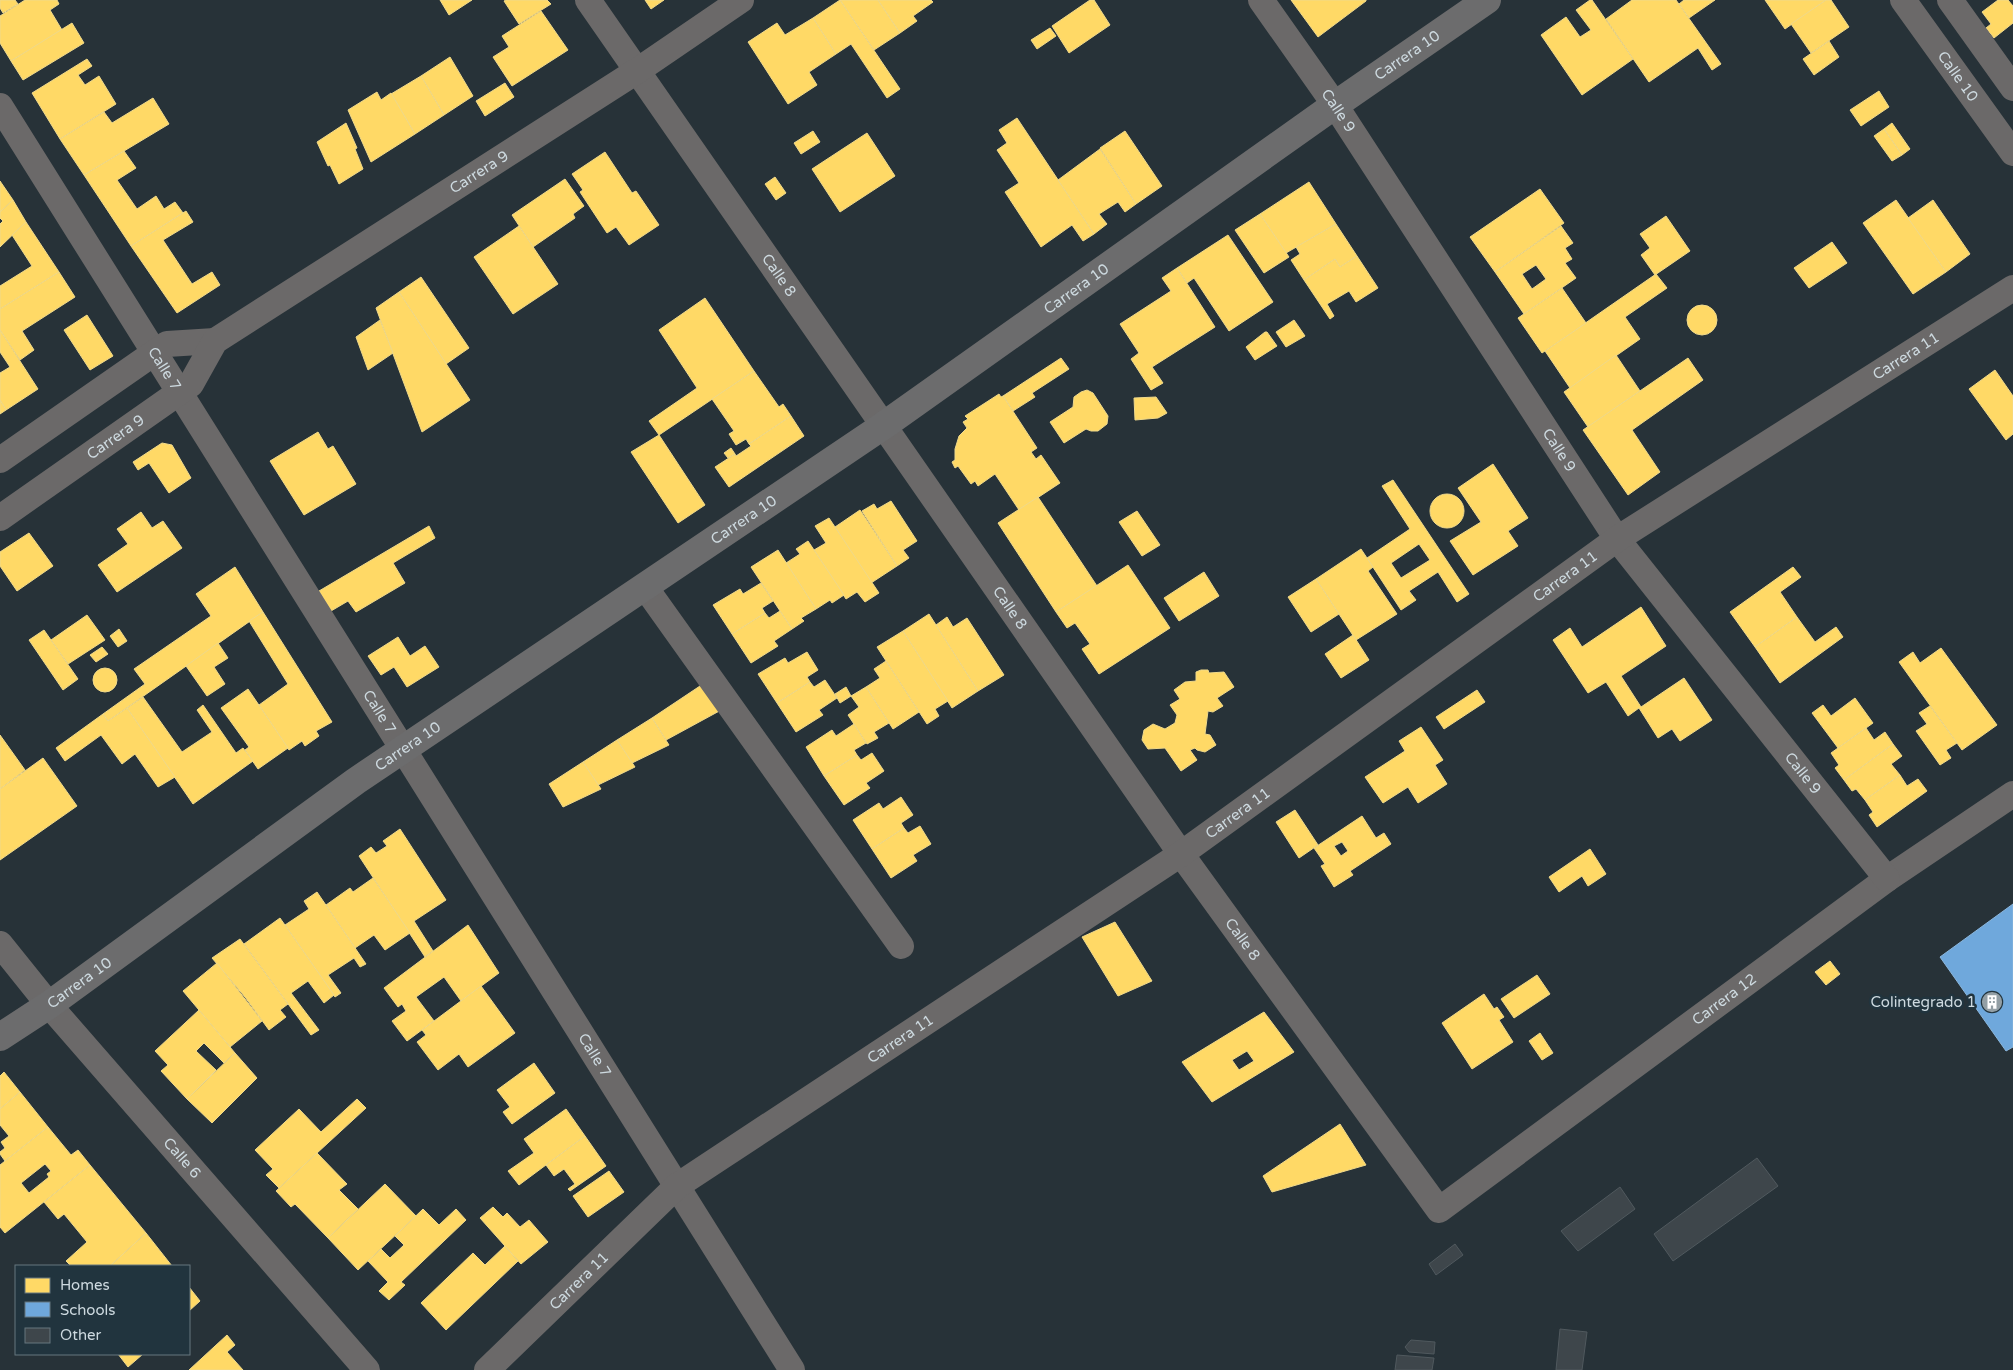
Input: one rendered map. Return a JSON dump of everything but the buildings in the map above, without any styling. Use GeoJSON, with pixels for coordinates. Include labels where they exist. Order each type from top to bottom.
{"type":"FeatureCollection","features":[{"type":"Feature","properties":{"kind":"street","name":"Calle 8"},"geometry":{"type":"LineString","coordinates":[[588,0],[1181,854],[1439,1210]]}},
{"type":"Feature","properties":{"kind":"street","name":"Carrera 9"},"geometry":{"type":"LineString","coordinates":[[0,460],[167,344],[215,340],[637,71],[741,0]]}},
{"type":"Feature","properties":{"kind":"street","name":"Calle 9"},"geometry":{"type":"LineString","coordinates":[[1261,0],[1335,105],[1617,539],[1887,879]]}},
{"type":"Feature","properties":{"kind":"street","name":"Carrera 10"},"geometry":{"type":"LineString","coordinates":[[0,1037],[49,1005],[356,781],[883,426],[1335,105],[1487,0]]}},
{"type":"Feature","properties":{"kind":"street","name":"Calle 10"},"geometry":{"type":"LineString","coordinates":[[1902,0],[2013,153]]}},
{"type":"Feature","properties":{"kind":"street"},"geometry":{"type":"LineString","coordinates":[[1950,0],[2013,88]]}},
{"type":"Feature","properties":{"kind":"street","name":"Calle 7"},"geometry":{"type":"LineString","coordinates":[[0,106],[792,1370]]}},
{"type":"Feature","properties":{"kind":"street","name":"Carrera 11"},"geometry":{"type":"LineString","coordinates":[[487,1370],[677,1186],[1181,854],[1617,539],[2013,288]]}},
{"type":"Feature","properties":{"kind":"street","name":"Carrera 9"},"geometry":{"type":"LineString","coordinates":[[0,518],[180,393],[190,384],[215,340]]}},
{"type":"Feature","properties":{"kind":"street"},"geometry":{"type":"LineString","coordinates":[[645,587],[901,946]]}},
{"type":"Feature","properties":{"kind":"street","name":"Carrera 12"},"geometry":{"type":"LineString","coordinates":[[1439,1210],[1887,879],[2013,794]]}},
{"type":"Feature","properties":{"kind":"street","name":"Calle 6"},"geometry":{"type":"LineString","coordinates":[[0,944],[49,1005],[367,1370]]}},
{"type":"Feature","properties":{"kind":"place","name":"Colintegrado 1"},"geometry":{"type":"Point","coordinates":[1992,1002]}}]}
